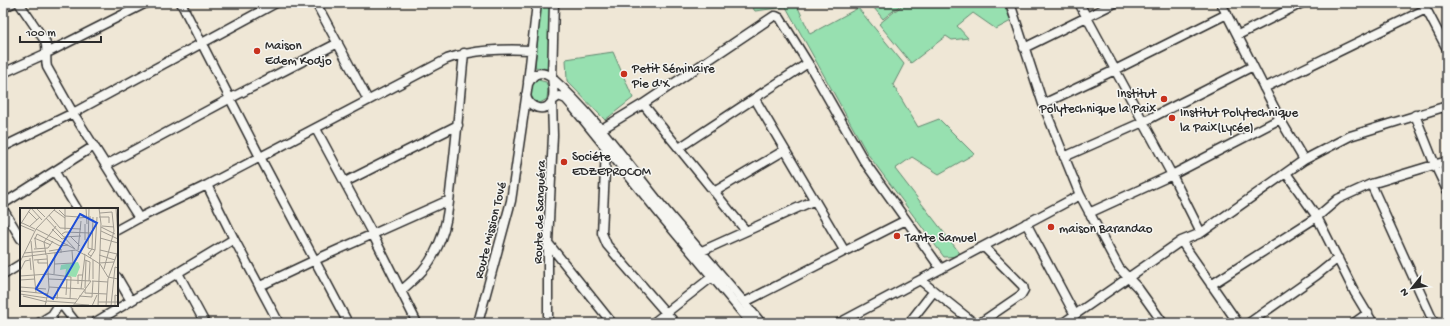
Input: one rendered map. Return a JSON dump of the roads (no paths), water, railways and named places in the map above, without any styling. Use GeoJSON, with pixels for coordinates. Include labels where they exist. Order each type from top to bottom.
{"type":"FeatureCollection","features":[{"type":"Feature","properties":{"kind":"street"},"geometry":{"type":"LineString","coordinates":[[3,8],[13,3]]}},
{"type":"Feature","properties":{"kind":"street"},"geometry":{"type":"LineString","coordinates":[[19,3],[47,45],[47,67],[73,113],[139,218]]}},
{"type":"Feature","properties":{"kind":"street"},"geometry":{"type":"LineString","coordinates":[[3,73],[46,54],[146,3]]}},
{"type":"Feature","properties":{"kind":"street"},"geometry":{"type":"LineString","coordinates":[[181,3],[260,157],[348,323]]}},
{"type":"Feature","properties":{"kind":"street"},"geometry":{"type":"LineString","coordinates":[[3,147],[73,113],[276,3]]}},
{"type":"Feature","properties":{"kind":"street"},"geometry":{"type":"LineString","coordinates":[[316,3],[368,100]]}},
{"type":"Feature","properties":{"kind":"street"},"geometry":{"type":"LineString","coordinates":[[537,3],[526,95],[529,103],[540,108],[548,106],[559,96],[566,99],[606,149],[716,274],[745,302],[761,323]]}},
{"type":"Feature","properties":{"kind":"street"},"geometry":{"type":"LineString","coordinates":[[552,101],[554,3]]}},
{"type":"Feature","properties":{"kind":"street"},"geometry":{"type":"LineString","coordinates":[[1010,3],[1043,104],[1080,195],[1118,268],[1138,288],[1163,323]]}},
{"type":"Feature","properties":{"kind":"street"},"geometry":{"type":"LineString","coordinates":[[1079,3],[1172,174],[1201,233]]}},
{"type":"Feature","properties":{"kind":"street"},"geometry":{"type":"LineString","coordinates":[[1024,48],[1115,3]]}},
{"type":"Feature","properties":{"kind":"street"},"geometry":{"type":"LineString","coordinates":[[1221,3],[1280,119],[1304,160]]}},
{"type":"Feature","properties":{"kind":"street"},"geometry":{"type":"LineString","coordinates":[[1238,35],[1298,4]]}},
{"type":"Feature","properties":{"kind":"street"},"geometry":{"type":"LineString","coordinates":[[1264,88],[1425,6],[1447,49]]}},
{"type":"Feature","properties":{"kind":"street"},"geometry":{"type":"LineString","coordinates":[[1043,104],[1227,14]]}},
{"type":"Feature","properties":{"kind":"street"},"geometry":{"type":"LineString","coordinates":[[600,130],[643,104],[776,16],[780,18],[808,63],[864,161],[941,269]]}},
{"type":"Feature","properties":{"kind":"street"},"geometry":{"type":"LineString","coordinates":[[106,165],[338,43]]}},
{"type":"Feature","properties":{"kind":"street"},"geometry":{"type":"LineString","coordinates":[[118,229],[316,129],[442,62],[464,53],[508,49],[532,50]]}},
{"type":"Feature","properties":{"kind":"street"},"geometry":{"type":"LineString","coordinates":[[401,291],[423,272],[435,253],[446,221],[458,125],[464,53]]}},
{"type":"Feature","properties":{"kind":"street"},"geometry":{"type":"LineString","coordinates":[[679,148],[808,63]]}},
{"type":"Feature","properties":{"kind":"street"},"geometry":{"type":"LineString","coordinates":[[1064,157],[1143,122],[1253,66]]}},
{"type":"Feature","properties":{"kind":"street"},"geometry":{"type":"LineString","coordinates":[[528,84],[532,77],[542,72],[552,78],[578,103],[668,213],[702,251],[716,274],[751,323]]}},
{"type":"Feature","properties":{"kind":"street","name":"Route Mission Tové"},"geometry":{"type":"LineString","coordinates":[[478,323],[511,201],[526,95]]}},
{"type":"Feature","properties":{"kind":"street"},"geometry":{"type":"LineString","coordinates":[[755,99],[844,250]]}},
{"type":"Feature","properties":{"kind":"street","name":"Route de Sanguéra"},"geometry":{"type":"LineString","coordinates":[[548,323],[548,243],[553,135],[552,101]]}},
{"type":"Feature","properties":{"kind":"street"},"geometry":{"type":"LineString","coordinates":[[643,104],[746,231]]}},
{"type":"Feature","properties":{"kind":"street"},"geometry":{"type":"LineString","coordinates":[[520,132],[530,112],[535,106],[540,108],[547,107],[553,135]]}},
{"type":"Feature","properties":{"kind":"street"},"geometry":{"type":"LineString","coordinates":[[1063,323],[1129,279],[1182,241],[1201,233],[1304,160],[1350,136],[1447,106]]}},
{"type":"Feature","properties":{"kind":"street"},"geometry":{"type":"LineString","coordinates":[[1415,115],[1435,165],[1447,190]]}},
{"type":"Feature","properties":{"kind":"street"},"geometry":{"type":"LineString","coordinates":[[1089,213],[1172,174],[1280,119]]}},
{"type":"Feature","properties":{"kind":"street"},"geometry":{"type":"LineString","coordinates":[[345,182],[458,125]]}},
{"type":"Feature","properties":{"kind":"street"},"geometry":{"type":"LineString","coordinates":[[316,129],[373,235],[417,323]]}},
{"type":"Feature","properties":{"kind":"street"},"geometry":{"type":"LineString","coordinates":[[3,204],[94,146]]}},
{"type":"Feature","properties":{"kind":"street"},"geometry":{"type":"LineString","coordinates":[[606,149],[602,233],[604,239],[607,245],[675,323]]}},
{"type":"Feature","properties":{"kind":"street"},"geometry":{"type":"LineString","coordinates":[[714,192],[785,150]]}},
{"type":"Feature","properties":{"kind":"street"},"geometry":{"type":"LineString","coordinates":[[1212,285],[1317,217],[1338,199],[1371,184],[1447,161]]}},
{"type":"Feature","properties":{"kind":"street"},"geometry":{"type":"LineString","coordinates":[[55,172],[76,208]]}},
{"type":"Feature","properties":{"kind":"street"},"geometry":{"type":"LineString","coordinates":[[1286,173],[1317,217],[1355,293],[1373,323]]}},
{"type":"Feature","properties":{"kind":"street"},"geometry":{"type":"LineString","coordinates":[[1371,184],[1434,323]]}},
{"type":"Feature","properties":{"kind":"street"},"geometry":{"type":"LineString","coordinates":[[207,185],[279,323]]}},
{"type":"Feature","properties":{"kind":"street"},"geometry":{"type":"LineString","coordinates":[[839,323],[1080,195]]}},
{"type":"Feature","properties":{"kind":"street"},"geometry":{"type":"LineString","coordinates":[[260,286],[449,200]]}},
{"type":"Feature","properties":{"kind":"street"},"geometry":{"type":"LineString","coordinates":[[702,251],[815,200]]}},
{"type":"Feature","properties":{"kind":"street"},"geometry":{"type":"LineString","coordinates":[[3,209],[20,238]]}},
{"type":"Feature","properties":{"kind":"street"},"geometry":{"type":"LineString","coordinates":[[745,302],[844,250],[906,220]]}},
{"type":"Feature","properties":{"kind":"street"},"geometry":{"type":"LineString","coordinates":[[1026,223],[1075,315]]}},
{"type":"Feature","properties":{"kind":"street"},"geometry":{"type":"LineString","coordinates":[[94,323],[234,239]]}},
{"type":"Feature","properties":{"kind":"street"},"geometry":{"type":"LineString","coordinates":[[1182,241],[1238,323]]}},
{"type":"Feature","properties":{"kind":"street"},"geometry":{"type":"LineString","coordinates":[[548,243],[612,323]]}},
{"type":"Feature","properties":{"kind":"street"},"geometry":{"type":"LineString","coordinates":[[980,323],[1021,295],[1024,290],[1023,286],[984,247]]}},
{"type":"Feature","properties":{"kind":"street"},"geometry":{"type":"LineString","coordinates":[[1249,323],[1317,276],[1338,258]]}},
{"type":"Feature","properties":{"kind":"street"},"geometry":{"type":"LineString","coordinates":[[3,275],[20,265]]}},
{"type":"Feature","properties":{"kind":"street"},"geometry":{"type":"LineString","coordinates":[[178,273],[205,323]]}},
{"type":"Feature","properties":{"kind":"street"},"geometry":{"type":"LineString","coordinates":[[653,323],[716,274]]}},
{"type":"Feature","properties":{"kind":"street"},"geometry":{"type":"LineString","coordinates":[[118,278],[131,301]]}},
{"type":"Feature","properties":{"kind":"street"},"geometry":{"type":"LineString","coordinates":[[920,280],[974,323]]}},
{"type":"Feature","properties":{"kind":"street"},"geometry":{"type":"LineString","coordinates":[[909,323],[934,291]]}},
{"type":"Feature","properties":{"kind":"street"},"geometry":{"type":"LineString","coordinates":[[39,323],[53,319],[56,309],[60,306]]}},
{"type":"Feature","properties":{"kind":"street"},"geometry":{"type":"LineString","coordinates":[[62,306],[76,323]]}},
{"type":"Feature","properties":{"kind":"street"},"geometry":{"type":"LineString","coordinates":[[1354,323],[1368,313]]}},
{"type":"Feature","properties":{"kind":"place","name":"Maison Edem Kodjo"},"geometry":{"type":"Point","coordinates":[257,51]}},
{"type":"Feature","properties":{"kind":"place","name":"Petit Séminaire Pie d'X"},"geometry":{"type":"Point","coordinates":[624,74]}},
{"type":"Feature","properties":{"kind":"place","name":"Institut Polytechnique la Paix"},"geometry":{"type":"Point","coordinates":[1164,99]}},
{"type":"Feature","properties":{"kind":"place","name":"Institut Polytechnique la Paix(Lycée)"},"geometry":{"type":"Point","coordinates":[1172,118]}},
{"type":"Feature","properties":{"kind":"place","name":"Sociéte EDZEPROCOM"},"geometry":{"type":"Point","coordinates":[564,162]}},
{"type":"Feature","properties":{"kind":"place","name":"maison Barandao"},"geometry":{"type":"Point","coordinates":[1051,227]}},
{"type":"Feature","properties":{"kind":"place","name":"Tante Samuel"},"geometry":{"type":"Point","coordinates":[897,236]}}]}
